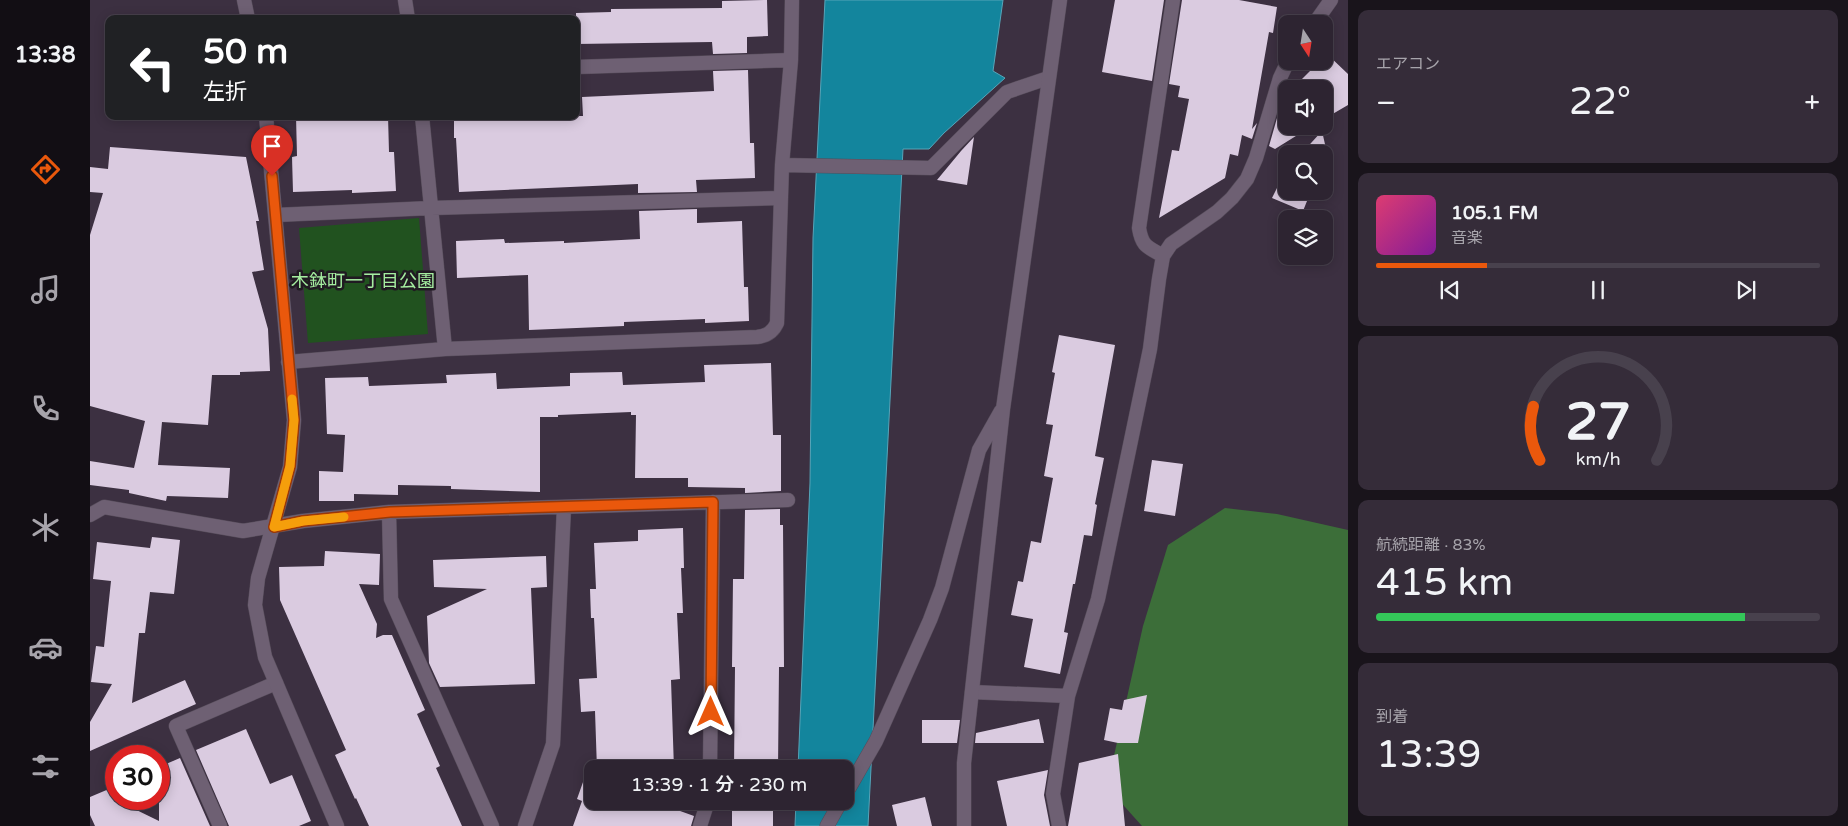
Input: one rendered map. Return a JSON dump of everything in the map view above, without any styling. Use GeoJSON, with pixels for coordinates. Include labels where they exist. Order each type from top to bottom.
{"type":"FeatureCollection","features":[{"type":"Feature","properties":{"kind":"street"},"geometry":{"type":"LineString","coordinates":[[244,0],[247,15]]}},
{"type":"Feature","properties":{"kind":"street"},"geometry":{"type":"LineString","coordinates":[[405,0],[407,15]]}},
{"type":"Feature","properties":{"kind":"street"},"geometry":{"type":"LineString","coordinates":[[288,362],[445,349],[765,336],[775,328],[777,322],[782,166],[791,60],[792,0]]}},
{"type":"Feature","properties":{"kind":"street"},"geometry":{"type":"LineString","coordinates":[[964,826],[964,763],[1003,408],[1060,0]]}},
{"type":"Feature","properties":{"kind":"street"},"geometry":{"type":"LineString","coordinates":[[1164,256],[1148,248],[1141,241],[1139,228],[1173,0]]}},
{"type":"Feature","properties":{"kind":"street"},"geometry":{"type":"LineString","coordinates":[[1320,15],[1331,0]]}},
{"type":"Feature","properties":{"kind":"street"},"geometry":{"type":"LineString","coordinates":[[580,67],[791,60]]}},
{"type":"Feature","properties":{"kind":"street"},"geometry":{"type":"LineString","coordinates":[[1059,826],[1053,794],[1068,696],[1098,599],[1150,349],[1159,279],[1164,256],[1170,244],[1217,212],[1232,198],[1247,179],[1256,158],[1284,70]]}},
{"type":"Feature","properties":{"kind":"street"},"geometry":{"type":"LineString","coordinates":[[782,166],[931,168],[1007,92],[1048,78]]}},
{"type":"Feature","properties":{"kind":"street"},"geometry":{"type":"LineString","coordinates":[[266,120],[294,420],[290,466],[258,578],[255,605],[266,657],[337,826]]}},
{"type":"Feature","properties":{"kind":"street"},"geometry":{"type":"LineString","coordinates":[[422,120],[445,349]]}},
{"type":"Feature","properties":{"kind":"street"},"geometry":{"type":"LineString","coordinates":[[276,215],[431,208],[782,198]]}},
{"type":"Feature","properties":{"kind":"street"},"geometry":{"type":"LineString","coordinates":[[854,779],[876,741],[942,588],[978,450],[1003,408]]}},
{"type":"Feature","properties":{"kind":"street"},"geometry":{"type":"LineString","coordinates":[[90,515],[104,507],[243,531],[303,521],[390,512],[788,500]]}},
{"type":"Feature","properties":{"kind":"street"},"geometry":{"type":"LineString","coordinates":[[710,760],[713,502]]}},
{"type":"Feature","properties":{"kind":"street"},"geometry":{"type":"LineString","coordinates":[[524,826],[553,744],[564,507]]}},
{"type":"Feature","properties":{"kind":"street"},"geometry":{"type":"LineString","coordinates":[[390,512],[391,599],[492,826]]}},
{"type":"Feature","properties":{"kind":"street"},"geometry":{"type":"LineString","coordinates":[[220,826],[176,726],[276,683]]}},
{"type":"Feature","properties":{"kind":"street"},"geometry":{"type":"LineString","coordinates":[[972,692],[1068,696]]}},
{"type":"Feature","properties":{"kind":"street"},"geometry":{"type":"LineString","coordinates":[[700,826],[705,810]]}},
{"type":"Feature","properties":{"kind":"street"},"geometry":{"type":"LineString","coordinates":[[827,826],[836,810]]}},
{"type":"Feature","properties":{"kind":"green space","name":"木鉢町一丁目公園"},"geometry":{"type":"Polygon","coordinates":[[[419,218],[428,334],[308,343],[299,228],[419,218]]]}},
{"type":"Feature","properties":{"kind":"green space"},"geometry":{"type":"Polygon","coordinates":[[[1225,508],[1277,514],[1348,530],[1348,826],[1142,826],[1107,787],[1143,626],[1168,545],[1225,508]]]}},
{"type":"Feature","properties":{"kind":"water"},"geometry":{"type":"Polygon","coordinates":[[[825,0],[1003,0],[993,71],[1005,78],[929,149],[903,149],[868,826],[795,826],[796,810],[854,810],[854,760],[798,760],[810,483],[813,238],[825,0]]]}},
{"type":"Feature","properties":{"kind":"building"},"geometry":{"type":"Polygon","coordinates":[[[767,0],[768,36],[747,37],[747,53],[713,54],[712,42],[580,44],[580,15],[576,15],[576,13],[611,12],[611,9],[722,8],[722,1],[767,0]]]}},
{"type":"Feature","properties":{"kind":"building"},"geometry":{"type":"Polygon","coordinates":[[[1115,0],[1164,0],[1152,81],[1102,72],[1115,0]]]}},
{"type":"Feature","properties":{"kind":"building"},"geometry":{"type":"Polygon","coordinates":[[[1182,0],[1239,0],[1277,7],[1273,33],[1269,32],[1252,129],[1257,123],[1252,139],[1242,135],[1238,156],[1230,154],[1225,178],[1159,218],[1172,150],[1179,151],[1189,99],[1178,97],[1180,86],[1169,84],[1182,0]]]}},
{"type":"Feature","properties":{"kind":"building"},"geometry":{"type":"Polygon","coordinates":[[[1333,60],[1348,74],[1348,105],[1333,114],[1333,80],[1301,80],[1311,70],[1333,70],[1333,60]]]}},
{"type":"Feature","properties":{"kind":"building"},"geometry":{"type":"Polygon","coordinates":[[[748,70],[750,143],[754,143],[755,178],[696,180],[697,192],[638,193],[638,184],[459,192],[454,120],[580,120],[580,116],[583,116],[582,97],[714,91],[713,71],[748,70]]]}},
{"type":"Feature","properties":{"kind":"building"},"geometry":{"type":"Polygon","coordinates":[[[1278,114],[1278,135],[1298,135],[1281,145],[1278,145],[1275,149],[1269,146],[1278,114]]]}},
{"type":"Feature","properties":{"kind":"building"},"geometry":{"type":"Polygon","coordinates":[[[296,120],[388,120],[389,152],[394,152],[396,191],[352,193],[352,190],[293,192],[292,157],[297,156],[296,120]]]}},
{"type":"Feature","properties":{"kind":"building"},"geometry":{"type":"Polygon","coordinates":[[[1318,135],[1323,135],[1325,145],[1309,145],[1318,135]]]}},
{"type":"Feature","properties":{"kind":"building"},"geometry":{"type":"Polygon","coordinates":[[[974,137],[967,185],[937,180],[961,151],[974,137]]]}},
{"type":"Feature","properties":{"kind":"building"},"geometry":{"type":"Polygon","coordinates":[[[110,147],[246,157],[259,221],[256,221],[264,270],[252,272],[268,329],[270,371],[240,372],[240,375],[212,375],[208,425],[162,422],[158,465],[230,468],[228,498],[167,496],[166,501],[129,493],[129,490],[90,485],[90,461],[134,468],[145,421],[90,406],[90,235],[103,193],[90,192],[90,167],[108,169],[110,147]]]}},
{"type":"Feature","properties":{"kind":"building"},"geometry":{"type":"Polygon","coordinates":[[[1278,186],[1278,200],[1307,200],[1303,210],[1301,210],[1272,198],[1278,186]]]}},
{"type":"Feature","properties":{"kind":"building"},"geometry":{"type":"Polygon","coordinates":[[[697,209],[697,223],[742,221],[744,287],[748,287],[749,321],[705,323],[705,319],[624,322],[624,326],[529,330],[528,275],[457,278],[456,241],[504,239],[505,243],[564,241],[564,243],[640,239],[639,211],[697,209]]]}},
{"type":"Feature","properties":{"kind":"building"},"geometry":{"type":"Polygon","coordinates":[[[1059,335],[1115,345],[1095,456],[1104,458],[1095,504],[1097,505],[1092,536],[1084,535],[1064,632],[1068,633],[1060,674],[1024,667],[1033,619],[1011,615],[1018,581],[1023,582],[1031,541],[1041,543],[1053,478],[1044,476],[1053,425],[1046,424],[1055,373],[1052,372],[1059,335]]]}},
{"type":"Feature","properties":{"kind":"building"},"geometry":{"type":"Polygon","coordinates":[[[771,363],[773,435],[781,435],[781,491],[745,493],[745,488],[688,487],[688,478],[635,478],[636,415],[631,415],[631,412],[540,417],[540,492],[451,489],[451,486],[398,485],[398,495],[354,494],[354,501],[319,501],[319,471],[343,472],[345,435],[327,434],[325,378],[368,377],[369,386],[447,383],[446,375],[496,373],[497,389],[570,386],[570,373],[622,372],[623,385],[705,382],[704,365],[771,363]]]}},
{"type":"Feature","properties":{"kind":"building"},"geometry":{"type":"Polygon","coordinates":[[[1152,460],[1183,464],[1175,516],[1144,511],[1152,460]]]}},
{"type":"Feature","properties":{"kind":"building"},"geometry":{"type":"Polygon","coordinates":[[[780,509],[780,525],[783,525],[784,667],[779,667],[778,760],[734,760],[735,667],[732,667],[733,579],[744,579],[745,510],[780,509]]]}},
{"type":"Feature","properties":{"kind":"building"},"geometry":{"type":"Polygon","coordinates":[[[683,528],[684,568],[681,568],[683,613],[677,613],[680,679],[671,680],[674,760],[597,760],[595,711],[581,712],[579,679],[597,678],[594,618],[591,618],[590,589],[596,589],[594,543],[638,541],[638,530],[683,528]]]}},
{"type":"Feature","properties":{"kind":"building"},"geometry":{"type":"Polygon","coordinates":[[[152,537],[180,540],[174,594],[150,592],[145,633],[139,633],[132,703],[185,680],[196,704],[90,751],[90,722],[112,684],[91,682],[96,646],[104,647],[111,581],[93,579],[97,542],[150,548],[152,537]]]}},
{"type":"Feature","properties":{"kind":"building"},"geometry":{"type":"Polygon","coordinates":[[[325,551],[380,554],[379,585],[359,584],[377,624],[376,638],[383,635],[392,635],[425,710],[417,714],[440,766],[436,768],[462,826],[369,826],[355,799],[335,755],[346,750],[280,600],[279,567],[324,566],[325,551]]]}},
{"type":"Feature","properties":{"kind":"building"},"geometry":{"type":"Polygon","coordinates":[[[546,556],[547,587],[531,588],[535,684],[440,687],[429,663],[427,616],[487,589],[434,587],[433,560],[546,556]]]}},
{"type":"Feature","properties":{"kind":"building"},"geometry":{"type":"Polygon","coordinates":[[[1147,695],[1138,743],[1118,743],[1104,740],[1110,708],[1122,710],[1124,700],[1147,695]]]}},
{"type":"Feature","properties":{"kind":"building"},"geometry":{"type":"Polygon","coordinates":[[[1039,719],[1044,743],[975,743],[976,733],[1039,719]]]}},
{"type":"Feature","properties":{"kind":"building"},"geometry":{"type":"Polygon","coordinates":[[[922,720],[960,720],[957,743],[922,743],[922,720]]]}},
{"type":"Feature","properties":{"kind":"building"},"geometry":{"type":"Polygon","coordinates":[[[246,729],[270,784],[292,775],[311,821],[299,826],[229,826],[196,750],[246,729]]]}},
{"type":"Feature","properties":{"kind":"building"},"geometry":{"type":"Polygon","coordinates":[[[1118,754],[1125,826],[1068,826],[1079,763],[1118,754]]]}},
{"type":"Feature","properties":{"kind":"building"},"geometry":{"type":"Polygon","coordinates":[[[180,758],[210,826],[95,826],[90,815],[90,797],[105,791],[105,810],[136,810],[159,821],[159,810],[170,810],[170,762],[180,758]]]}},
{"type":"Feature","properties":{"kind":"building"},"geometry":{"type":"Polygon","coordinates":[[[1048,770],[1044,795],[1050,826],[1007,826],[997,781],[1048,770]]]}},
{"type":"Feature","properties":{"kind":"building"},"geometry":{"type":"Polygon","coordinates":[[[584,779],[584,810],[677,810],[694,816],[691,826],[573,826],[582,801],[577,799],[584,779]]]}},
{"type":"Feature","properties":{"kind":"building"},"geometry":{"type":"Polygon","coordinates":[[[925,797],[932,826],[897,826],[892,805],[925,797]]]}},
{"type":"Feature","properties":{"kind":"building"},"geometry":{"type":"Polygon","coordinates":[[[732,810],[773,810],[773,826],[732,826],[732,810]]]}},
{"type":"Feature","properties":{"kind":"slow traffic"},"geometry":{"type":"LineString","coordinates":[[292,399],[294,420],[290,466],[274,527],[303,521],[344,517]]}},
{"type":"Feature","properties":{"kind":"route"},"geometry":{"type":"LineString","coordinates":[[272,176],[294,420],[290,466],[274,527],[303,521],[390,512],[713,502],[711,712]]}}]}
